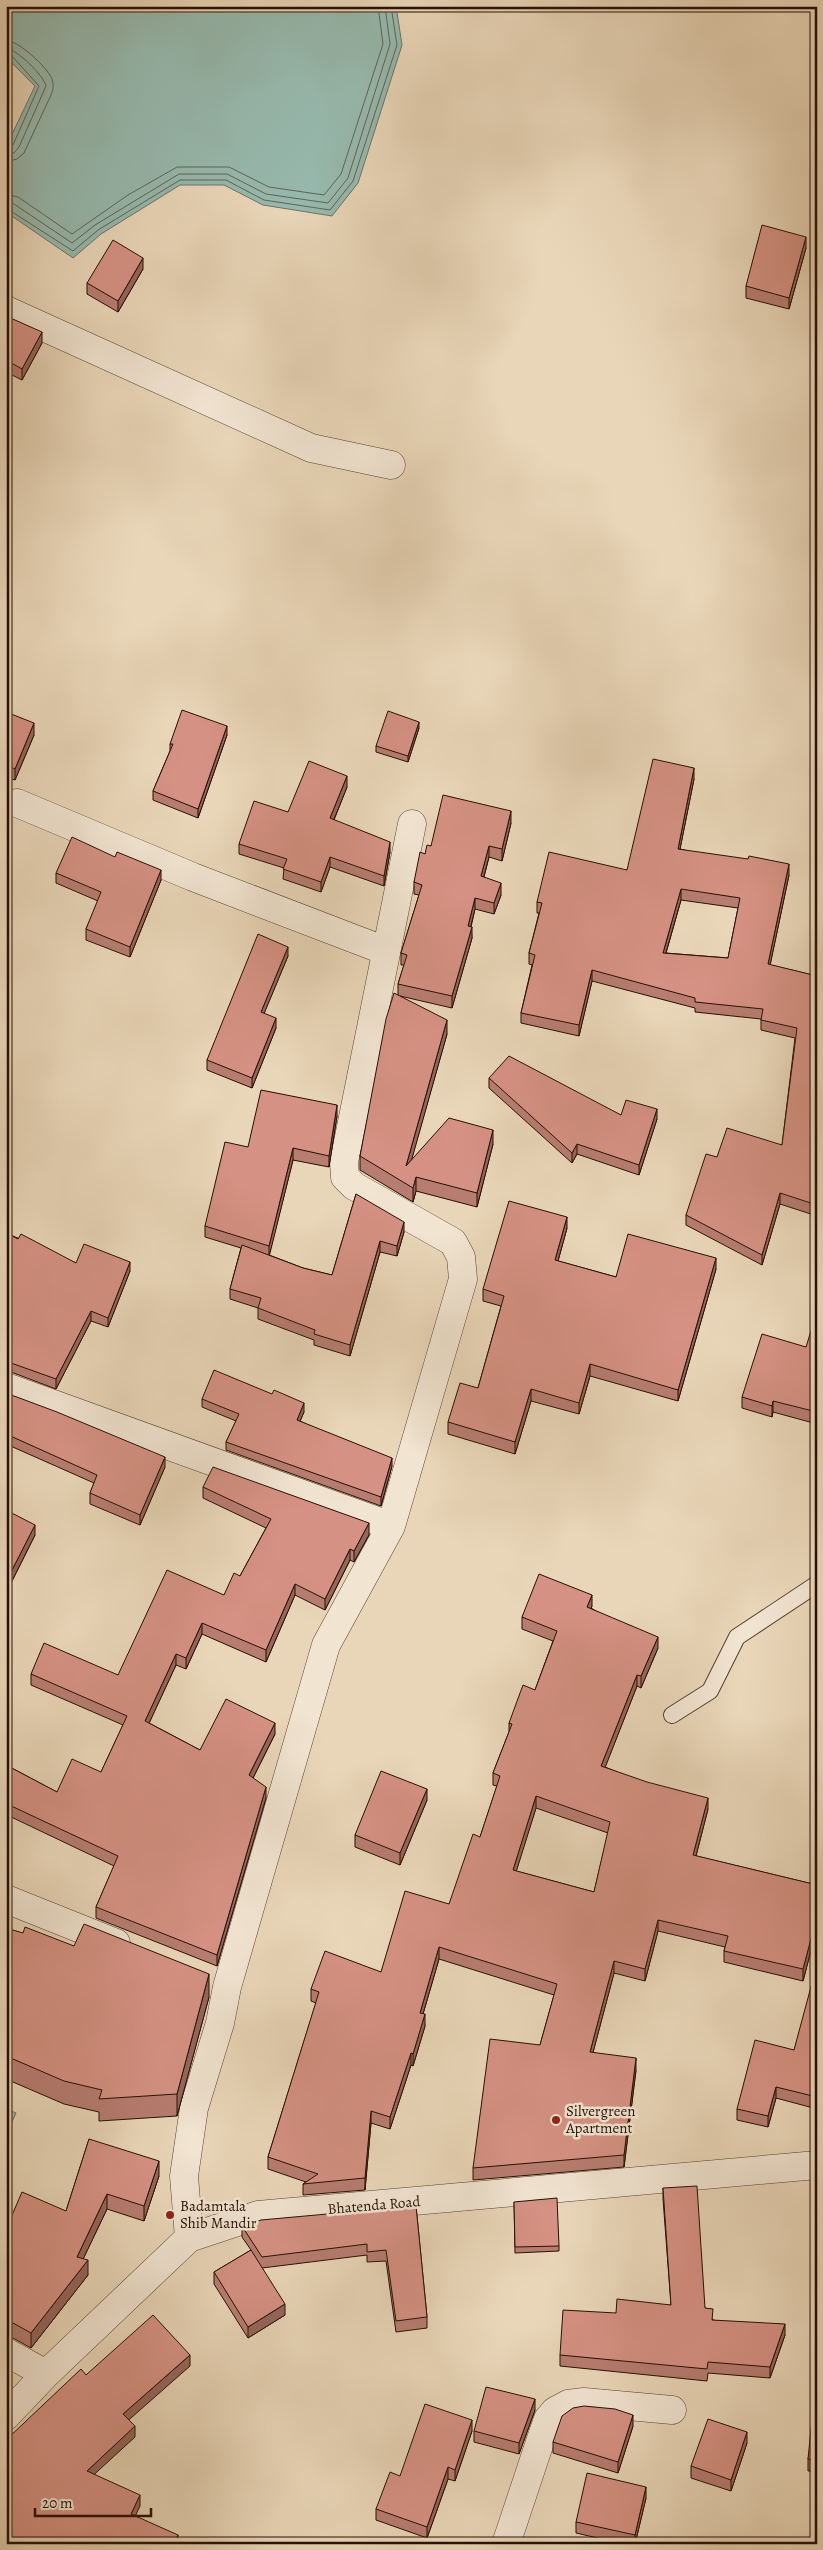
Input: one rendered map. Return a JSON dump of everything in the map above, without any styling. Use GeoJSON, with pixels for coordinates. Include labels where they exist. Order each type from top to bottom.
{"type":"FeatureCollection","features":[{"type":"Feature","properties":{"kind":"street"},"geometry":{"type":"LineString","coordinates":[[6,310],[311,448],[391,465]]}},
{"type":"Feature","properties":{"kind":"street"},"geometry":{"type":"LineString","coordinates":[[17,803],[193,877],[386,951]]}},
{"type":"Feature","properties":{"kind":"street"},"geometry":{"type":"LineString","coordinates":[[189,2238],[184,2176],[194,2108],[220,2023],[227,1987],[326,1645],[391,1526],[463,1279],[461,1257],[453,1242],[354,1186],[345,1177],[344,1162],[412,824]]}},
{"type":"Feature","properties":{"kind":"street"},"geometry":{"type":"LineString","coordinates":[[6,1387],[391,1526]]}},
{"type":"Feature","properties":{"kind":"street"},"geometry":{"type":"LineString","coordinates":[[6,1899],[135,1950]]}},
{"type":"Feature","properties":{"kind":"street"},"geometry":{"type":"LineString","coordinates":[[199,1976],[227,1987]]}},
{"type":"Feature","properties":{"kind":"street","name":"Bhatenda Road"},"geometry":{"type":"LineString","coordinates":[[6,2416],[46,2374],[189,2238],[258,2215],[817,2165]]}},
{"type":"Feature","properties":{"kind":"street"},"geometry":{"type":"LineString","coordinates":[[6,2352],[46,2374]]}},
{"type":"Feature","properties":{"kind":"street"},"geometry":{"type":"LineString","coordinates":[[506,2544],[545,2427],[555,2411],[568,2404],[584,2402],[672,2410]]}},
{"type":"Feature","properties":{"kind":"lane"},"geometry":{"type":"LineString","coordinates":[[672,1715],[710,1691],[737,1637],[817,1584]]}},
{"type":"Feature","properties":{"kind":"water"},"geometry":{"type":"Polygon","coordinates":[[[6,6],[396,6],[402,45],[358,183],[332,216],[263,205],[224,185],[180,185],[101,234],[73,258],[6,212],[6,147],[35,86],[6,57],[6,6]]]}},
{"type":"Feature","properties":{"kind":"water"},"geometry":{"type":"Polygon","coordinates":[[[6,2109],[16,2113],[6,2135],[6,2109]]]}},
{"type":"Feature","properties":{"kind":"building"},"geometry":{"type":"Polygon","coordinates":[[[762,225],[806,237],[789,298],[746,286],[762,225]]]}},
{"type":"Feature","properties":{"kind":"building"},"geometry":{"type":"Polygon","coordinates":[[[113,240],[143,258],[118,301],[87,283],[113,240]]]}},
{"type":"Feature","properties":{"kind":"building"},"geometry":{"type":"Polygon","coordinates":[[[6,316],[42,332],[22,369],[6,360],[6,316]]]}},
{"type":"Feature","properties":{"kind":"building"},"geometry":{"type":"Polygon","coordinates":[[[182,710],[227,726],[198,809],[153,791],[173,744],[170,744],[182,710]]]}},
{"type":"Feature","properties":{"kind":"building"},"geometry":{"type":"Polygon","coordinates":[[[388,711],[419,722],[408,756],[376,746],[388,711]]]}},
{"type":"Feature","properties":{"kind":"building"},"geometry":{"type":"Polygon","coordinates":[[[6,712],[34,723],[15,769],[6,765],[6,712]]]}},
{"type":"Feature","properties":{"kind":"building"},"geometry":{"type":"Polygon","coordinates":[[[653,759],[694,768],[678,849],[748,859],[749,856],[789,864],[768,964],[817,976],[817,1113],[811,1151],[817,1153],[817,1205],[780,1193],[762,1255],[686,1215],[706,1154],[717,1157],[727,1128],[782,1145],[797,1028],[761,1020],[763,1009],[695,1002],[695,998],[592,970],[579,1025],[521,1013],[535,955],[529,953],[542,903],[537,902],[549,852],[627,870],[653,759]],[[681,889],[663,953],[728,958],[740,898],[681,889]]]}},
{"type":"Feature","properties":{"kind":"building"},"geometry":{"type":"Polygon","coordinates":[[[309,761],[347,776],[330,818],[390,842],[384,876],[330,857],[321,882],[283,869],[287,859],[239,844],[254,801],[288,812],[309,761]]]}},
{"type":"Feature","properties":{"kind":"building"},"geometry":{"type":"Polygon","coordinates":[[[443,795],[511,811],[502,849],[489,846],[481,876],[501,883],[494,903],[475,898],[468,926],[472,927],[452,996],[398,984],[407,955],[401,953],[422,885],[414,882],[420,852],[425,854],[427,845],[431,846],[443,795]]]}},
{"type":"Feature","properties":{"kind":"building"},"geometry":{"type":"Polygon","coordinates":[[[72,837],[115,857],[117,852],[161,870],[130,947],[86,929],[101,892],[56,873],[72,837]]]}},
{"type":"Feature","properties":{"kind":"building"},"geometry":{"type":"Polygon","coordinates":[[[258,934],[288,947],[261,1012],[276,1018],[252,1078],[207,1060],[258,934]]]}},
{"type":"Feature","properties":{"kind":"building"},"geometry":{"type":"Polygon","coordinates":[[[394,993],[447,1020],[406,1166],[449,1118],[493,1130],[477,1193],[416,1177],[413,1188],[360,1156],[386,1019],[394,993]]]}},
{"type":"Feature","properties":{"kind":"building"},"geometry":{"type":"Polygon","coordinates":[[[509,1056],[621,1115],[626,1100],[657,1109],[639,1165],[577,1144],[572,1153],[489,1078],[509,1056]]]}},
{"type":"Feature","properties":{"kind":"building"},"geometry":{"type":"Polygon","coordinates":[[[261,1090],[337,1105],[329,1156],[293,1148],[269,1246],[205,1226],[225,1142],[248,1147],[261,1090]]]}},
{"type":"Feature","properties":{"kind":"building"},"geometry":{"type":"Polygon","coordinates":[[[356,1194],[404,1222],[397,1246],[380,1241],[350,1345],[314,1334],[315,1330],[258,1308],[261,1298],[230,1289],[242,1245],[303,1268],[332,1275],[356,1194]]]}},
{"type":"Feature","properties":{"kind":"building"},"geometry":{"type":"Polygon","coordinates":[[[509,1201],[567,1217],[555,1260],[616,1277],[628,1234],[716,1258],[678,1390],[590,1364],[579,1403],[531,1389],[515,1442],[448,1422],[460,1383],[478,1388],[504,1296],[483,1289],[509,1201]]]}},
{"type":"Feature","properties":{"kind":"building"},"geometry":{"type":"Polygon","coordinates":[[[6,1233],[18,1239],[21,1234],[76,1263],[84,1244],[130,1262],[108,1318],[91,1311],[56,1379],[11,1363],[6,1363],[6,1233]]]}},
{"type":"Feature","properties":{"kind":"building"},"geometry":{"type":"Polygon","coordinates":[[[811,1331],[817,1332],[817,1412],[773,1401],[772,1406],[742,1397],[762,1334],[806,1347],[811,1331]]]}},
{"type":"Feature","properties":{"kind":"building"},"geometry":{"type":"Polygon","coordinates":[[[214,1370],[272,1394],[274,1390],[304,1403],[297,1420],[392,1458],[381,1497],[226,1442],[239,1414],[202,1399],[214,1370]]]}},
{"type":"Feature","properties":{"kind":"building"},"geometry":{"type":"Polygon","coordinates":[[[6,1393],[165,1457],[140,1515],[90,1493],[97,1475],[6,1434],[6,1393]]]}},
{"type":"Feature","properties":{"kind":"building"},"geometry":{"type":"Polygon","coordinates":[[[213,1467],[369,1523],[354,1551],[350,1549],[325,1599],[295,1584],[266,1650],[202,1623],[186,1658],[176,1654],[145,1721],[200,1750],[226,1699],[275,1723],[249,1775],[266,1787],[217,1955],[96,1907],[118,1856],[6,1805],[6,1765],[57,1792],[72,1759],[101,1772],[127,1716],[31,1674],[44,1643],[118,1675],[167,1570],[224,1595],[234,1573],[240,1576],[271,1519],[203,1487],[213,1467]]]}},
{"type":"Feature","properties":{"kind":"building"},"geometry":{"type":"Polygon","coordinates":[[[6,1510],[35,1525],[10,1574],[6,1573],[6,1510]]]}},
{"type":"Feature","properties":{"kind":"building"},"geometry":{"type":"Polygon","coordinates":[[[539,1574],[592,1595],[587,1607],[658,1637],[641,1676],[637,1675],[601,1766],[647,1782],[708,1798],[693,1855],[817,1885],[817,1916],[803,1969],[724,1951],[728,1936],[658,1920],[645,1969],[614,1961],[590,2052],[636,2058],[624,2155],[473,2168],[490,2039],[540,2045],[557,1984],[439,1947],[420,2013],[425,2014],[413,2054],[411,2053],[390,2117],[371,2111],[365,2178],[303,2184],[318,2174],[268,2157],[319,1992],[311,1989],[325,1951],[381,1972],[405,1891],[449,1904],[473,1834],[480,1837],[500,1776],[493,1773],[512,1724],[509,1723],[523,1685],[535,1690],[557,1631],[522,1617],[539,1574]],[[536,1796],[513,1870],[594,1892],[610,1822],[536,1796]]]}},
{"type":"Feature","properties":{"kind":"building"},"geometry":{"type":"Polygon","coordinates":[[[381,1771],[427,1789],[400,1853],[355,1835],[381,1771]]]}},
{"type":"Feature","properties":{"kind":"building"},"geometry":{"type":"Polygon","coordinates":[[[84,1924],[209,1974],[177,2094],[99,2099],[102,2090],[64,2081],[6,2056],[6,1928],[23,1933],[25,1927],[74,1946],[84,1924]]]}},
{"type":"Feature","properties":{"kind":"building"},"geometry":{"type":"Polygon","coordinates":[[[812,1983],[817,1984],[817,2097],[776,2087],[768,2116],[737,2109],[755,2040],[794,2050],[812,1983]]]}},
{"type":"Feature","properties":{"kind":"building"},"geometry":{"type":"Polygon","coordinates":[[[89,2139],[159,2161],[144,2206],[107,2194],[77,2257],[88,2260],[31,2333],[13,2323],[6,2323],[6,2229],[22,2192],[66,2211],[89,2139]]]}},
{"type":"Feature","properties":{"kind":"building"},"geometry":{"type":"Polygon","coordinates":[[[697,2186],[705,2308],[713,2309],[712,2320],[785,2324],[770,2367],[708,2362],[707,2369],[560,2355],[563,2310],[616,2313],[617,2299],[671,2305],[663,2188],[697,2186]]]}},
{"type":"Feature","properties":{"kind":"building"},"geometry":{"type":"Polygon","coordinates":[[[557,2198],[559,2246],[515,2247],[514,2202],[557,2198]]]}},
{"type":"Feature","properties":{"kind":"building"},"geometry":{"type":"Polygon","coordinates":[[[416,2206],[427,2317],[396,2321],[386,2250],[367,2252],[367,2244],[262,2257],[242,2226],[261,2220],[416,2206]]]}},
{"type":"Feature","properties":{"kind":"building"},"geometry":{"type":"Polygon","coordinates":[[[251,2250],[285,2304],[248,2327],[214,2272],[251,2250]]]}},
{"type":"Feature","properties":{"kind":"building"},"geometry":{"type":"Polygon","coordinates":[[[153,2315],[190,2355],[123,2414],[135,2426],[87,2471],[140,2495],[131,2514],[178,2535],[174,2544],[6,2544],[6,2440],[81,2369],[86,2375],[153,2315]]]}},
{"type":"Feature","properties":{"kind":"building"},"geometry":{"type":"Polygon","coordinates":[[[486,2387],[535,2399],[519,2443],[474,2431],[486,2387]]]}},
{"type":"Feature","properties":{"kind":"building"},"geometry":{"type":"Polygon","coordinates":[[[425,2404],[472,2420],[455,2470],[448,2467],[427,2527],[376,2509],[390,2472],[400,2476],[425,2404]]]}},
{"type":"Feature","properties":{"kind":"building"},"geometry":{"type":"Polygon","coordinates":[[[584,2406],[615,2409],[633,2415],[618,2462],[553,2442],[562,2416],[573,2408],[584,2406]]]}},
{"type":"Feature","properties":{"kind":"building"},"geometry":{"type":"Polygon","coordinates":[[[708,2419],[747,2432],[731,2480],[691,2466],[708,2419]]]}},
{"type":"Feature","properties":{"kind":"building"},"geometry":{"type":"Polygon","coordinates":[[[812,2419],[817,2419],[817,2460],[808,2459],[812,2419]]]}},
{"type":"Feature","properties":{"kind":"building"},"geometry":{"type":"Polygon","coordinates":[[[587,2473],[646,2487],[635,2535],[576,2522],[587,2473]]]}},
{"type":"Feature","properties":{"kind":"place","name":"Silvergreen Apartment"},"geometry":{"type":"Point","coordinates":[556,2120]}},
{"type":"Feature","properties":{"kind":"place","name":"Badamtala Shib Mandir"},"geometry":{"type":"Point","coordinates":[170,2215]}}]}
